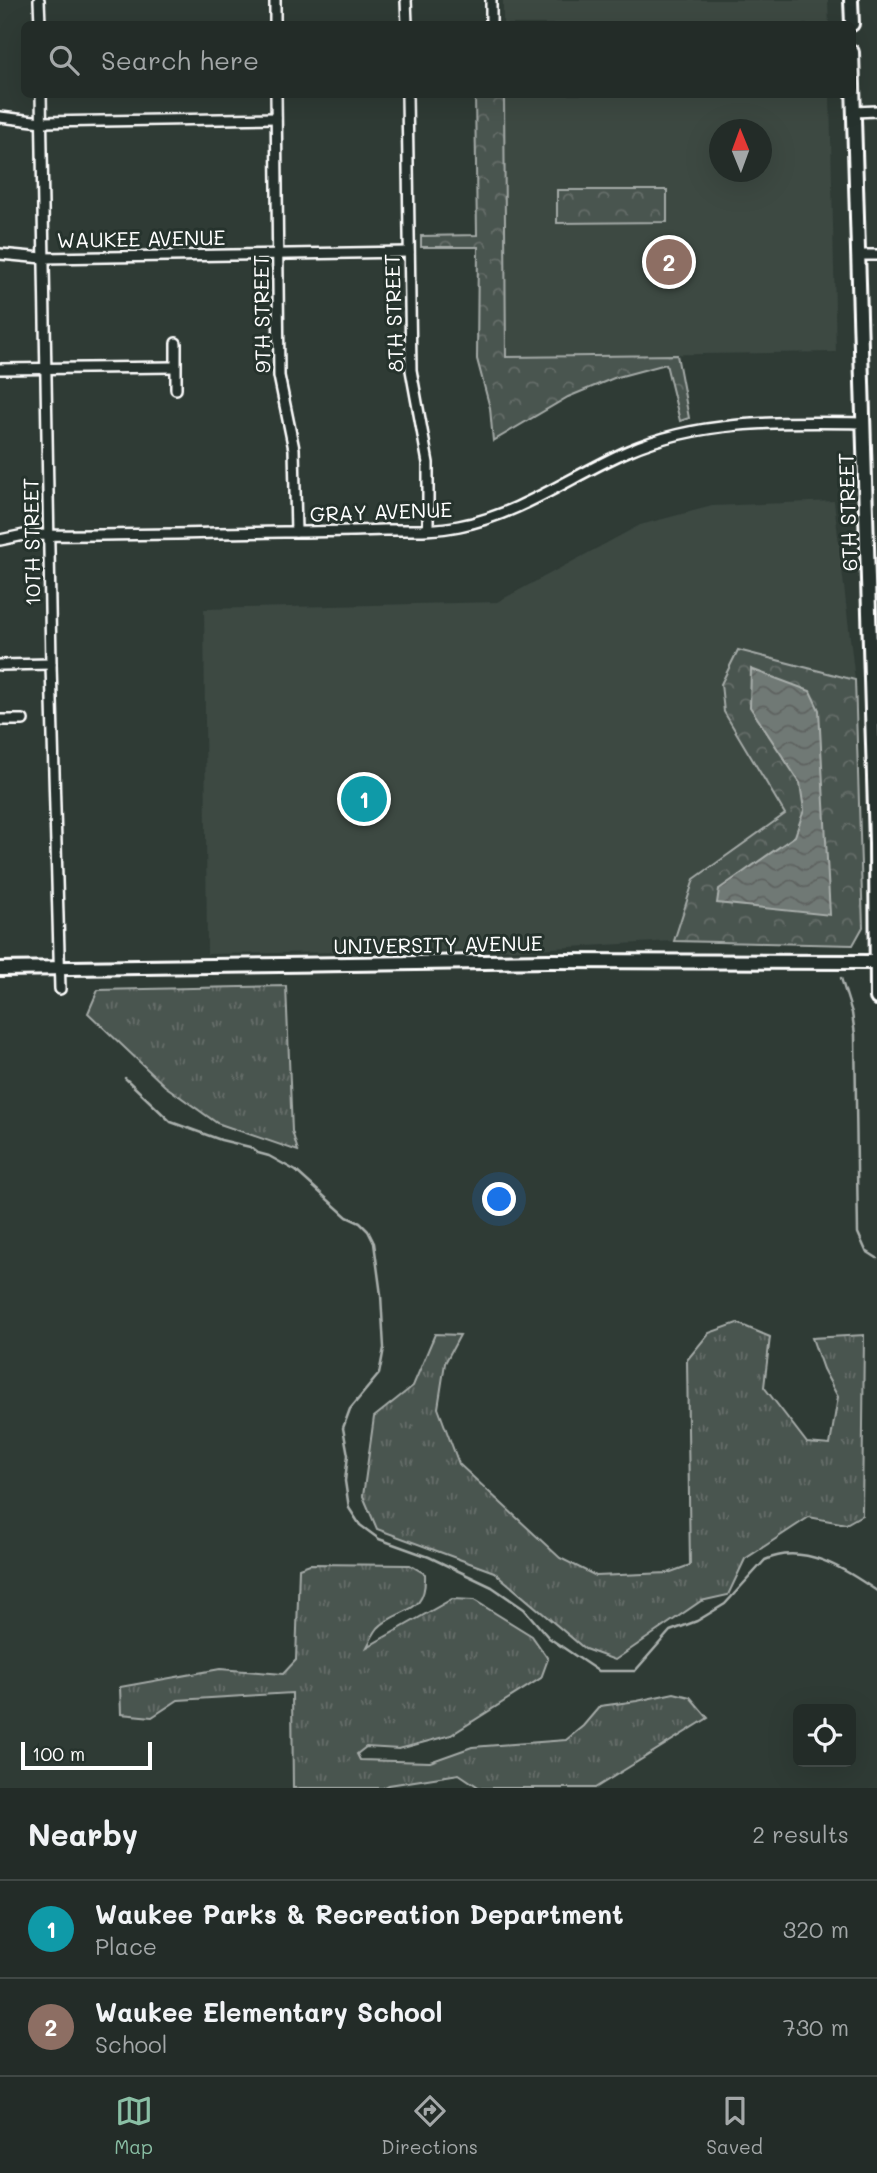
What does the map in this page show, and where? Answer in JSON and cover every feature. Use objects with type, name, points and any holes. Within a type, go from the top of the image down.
[{"type":"main road","points":[[851,0],[852,21]]},
{"type":"main road","name":"6TH STREET","points":[[854,98],[876,843],[877,998]]},
{"type":"main road","name":"UNIVERSITY AVENUE","points":[[0,969],[548,961],[876,962]]},
{"type":"street","points":[[39,0],[40,21]]},
{"type":"street","points":[[275,0],[275,21]]},
{"type":"street","points":[[406,0],[407,21]]},
{"type":"street","points":[[491,0],[491,21]]},
{"type":"street","name":"10TH STREET","points":[[41,98],[51,664],[60,989]]},
{"type":"street","name":"9TH STREET","points":[[276,98],[279,376],[294,449],[296,532]]},
{"type":"street","name":"8TH STREET","points":[[407,98],[411,370],[428,463],[428,529]]},
{"type":"street","points":[[854,111],[877,111]]},
{"type":"street","points":[[0,117],[42,122],[276,118]]},
{"type":"street","name":"WAUKEE AVENUE","points":[[0,254],[43,258],[409,251]]},
{"type":"street","points":[[859,255],[877,255]]},
{"type":"street","points":[[176,343],[176,389]]},
{"type":"street","points":[[0,369],[175,367]]},
{"type":"street","name":"GRAY AVENUE","points":[[0,540],[24,535],[428,529],[483,520],[528,504],[631,450],[670,437],[736,425],[863,423]]},
{"type":"street","points":[[0,665],[51,664]]},
{"type":"street","points":[[0,720],[23,720]]},
{"type":"shaded area","points":[[503,0],[828,0],[829,21],[503,21]]},
{"type":"shaded area","points":[[504,98],[830,98],[836,352],[506,357]]},
{"type":"shaded area","points":[[834,501],[855,680],[837,676],[724,712],[785,814],[694,879],[674,941],[536,949],[207,954],[204,609],[497,602],[640,525],[712,506]]},
{"type":"green space","points":[[475,98],[504,98],[506,357],[677,355],[689,418],[680,421],[666,364],[614,378],[568,397],[493,441],[490,408],[477,359],[478,247],[421,247],[421,236],[477,235]]},
{"type":"green space","points":[[557,190],[667,190],[667,222],[557,223]]},
{"type":"green space","points":[[738,650],[855,680],[863,927],[853,945],[674,941],[694,879],[785,814],[724,712],[721,684]]},
{"type":"green space","points":[[286,986],[292,1131],[298,1151],[217,1123],[165,1086],[88,1013],[98,990]]},
{"type":"green space","points":[[737,1323],[770,1337],[764,1387],[807,1443],[830,1445],[838,1397],[823,1369],[812,1338],[864,1335],[862,1515],[846,1524],[809,1517],[745,1559],[728,1595],[701,1601],[615,1660],[585,1649],[494,1572],[377,1529],[363,1496],[374,1417],[413,1386],[435,1334],[460,1335],[445,1363],[438,1408],[459,1464],[560,1558],[596,1576],[668,1573],[690,1565],[687,1360],[709,1333]]},
{"type":"green space","points":[[310,1564],[410,1565],[425,1574],[424,1588],[417,1604],[386,1621],[378,1628],[367,1647],[452,1599],[474,1600],[532,1636],[548,1659],[541,1678],[451,1735],[399,1749],[366,1747],[357,1754],[360,1760],[430,1762],[472,1747],[566,1740],[583,1726],[600,1706],[674,1693],[690,1697],[708,1718],[595,1788],[480,1788],[459,1774],[383,1788],[293,1788],[292,1693],[178,1700],[152,1717],[121,1714],[120,1687],[220,1669],[283,1674],[296,1660],[299,1568]]},
{"type":"water","points":[[751,669],[810,691],[819,710],[830,915],[717,903],[719,889],[795,836],[804,810],[800,783],[750,707]]},
{"type":"waterway","points":[[841,978],[852,1013],[855,1035],[858,1233],[866,1251],[877,1258]]},
{"type":"waterway","points":[[125,1078],[171,1122],[250,1147],[269,1156],[296,1171],[347,1217],[360,1223],[368,1231],[374,1243],[384,1348],[379,1374],[350,1409],[343,1428],[348,1455],[345,1481],[349,1508],[360,1525],[379,1539],[429,1557],[492,1587],[524,1609],[549,1638],[598,1671],[635,1671],[670,1631],[697,1621],[725,1604],[765,1560],[780,1555],[794,1554],[823,1560],[877,1591]]},
{"type":"place","name":"Waukee Elementary School","points":[[669,262]]},
{"type":"place","name":"Waukee Parks & Recreation Department","points":[[364,799]]}]
